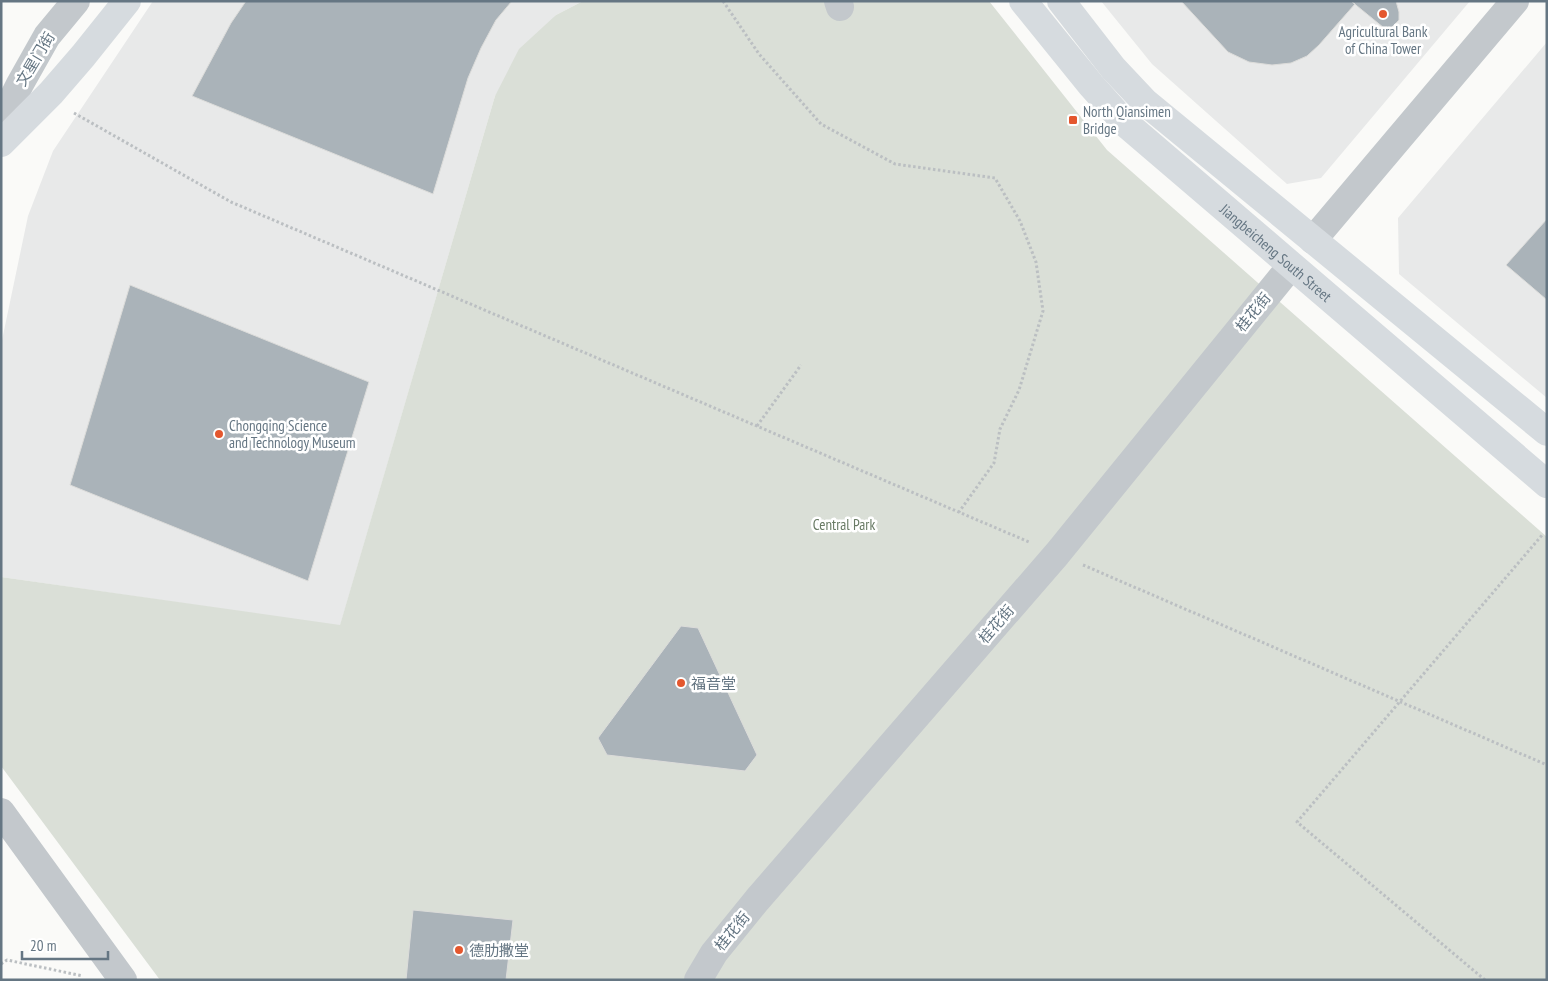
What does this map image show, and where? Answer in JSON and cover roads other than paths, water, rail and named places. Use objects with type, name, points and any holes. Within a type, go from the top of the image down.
[{"type":"main road","points":[[1,143],[51,93],[127,1]]},
{"type":"main road","name":"Jiangbeicheng South Street","points":[[1023,1],[1091,85],[1125,123],[1547,484]]},
{"type":"main road","points":[[1061,1],[1113,68],[1145,102],[1547,432]]},
{"type":"street","name":"文星门街","points":[[1,122],[47,36],[76,1]]},
{"type":"street","points":[[1313,240],[1515,1]]},
{"type":"street","name":"桂花街","points":[[698,980],[714,953],[757,900],[1057,554],[1291,266]]},
{"type":"street","points":[[1,812],[123,980]]},
{"type":"place","name":"Agricultural Bank of China Tower","points":[[1383,14]]},
{"type":"place","name":"North Qiansimen Bridge","points":[[1073,120]]},
{"type":"place","name":"Chongqing Science and Technology Museum","points":[[219,434]]},
{"type":"place","name":"福音堂","points":[[681,683]]},
{"type":"place","name":"德肋撒堂","points":[[459,950]]},
{"type":"park label","name":"Central Park","points":[[844,524]]}]
